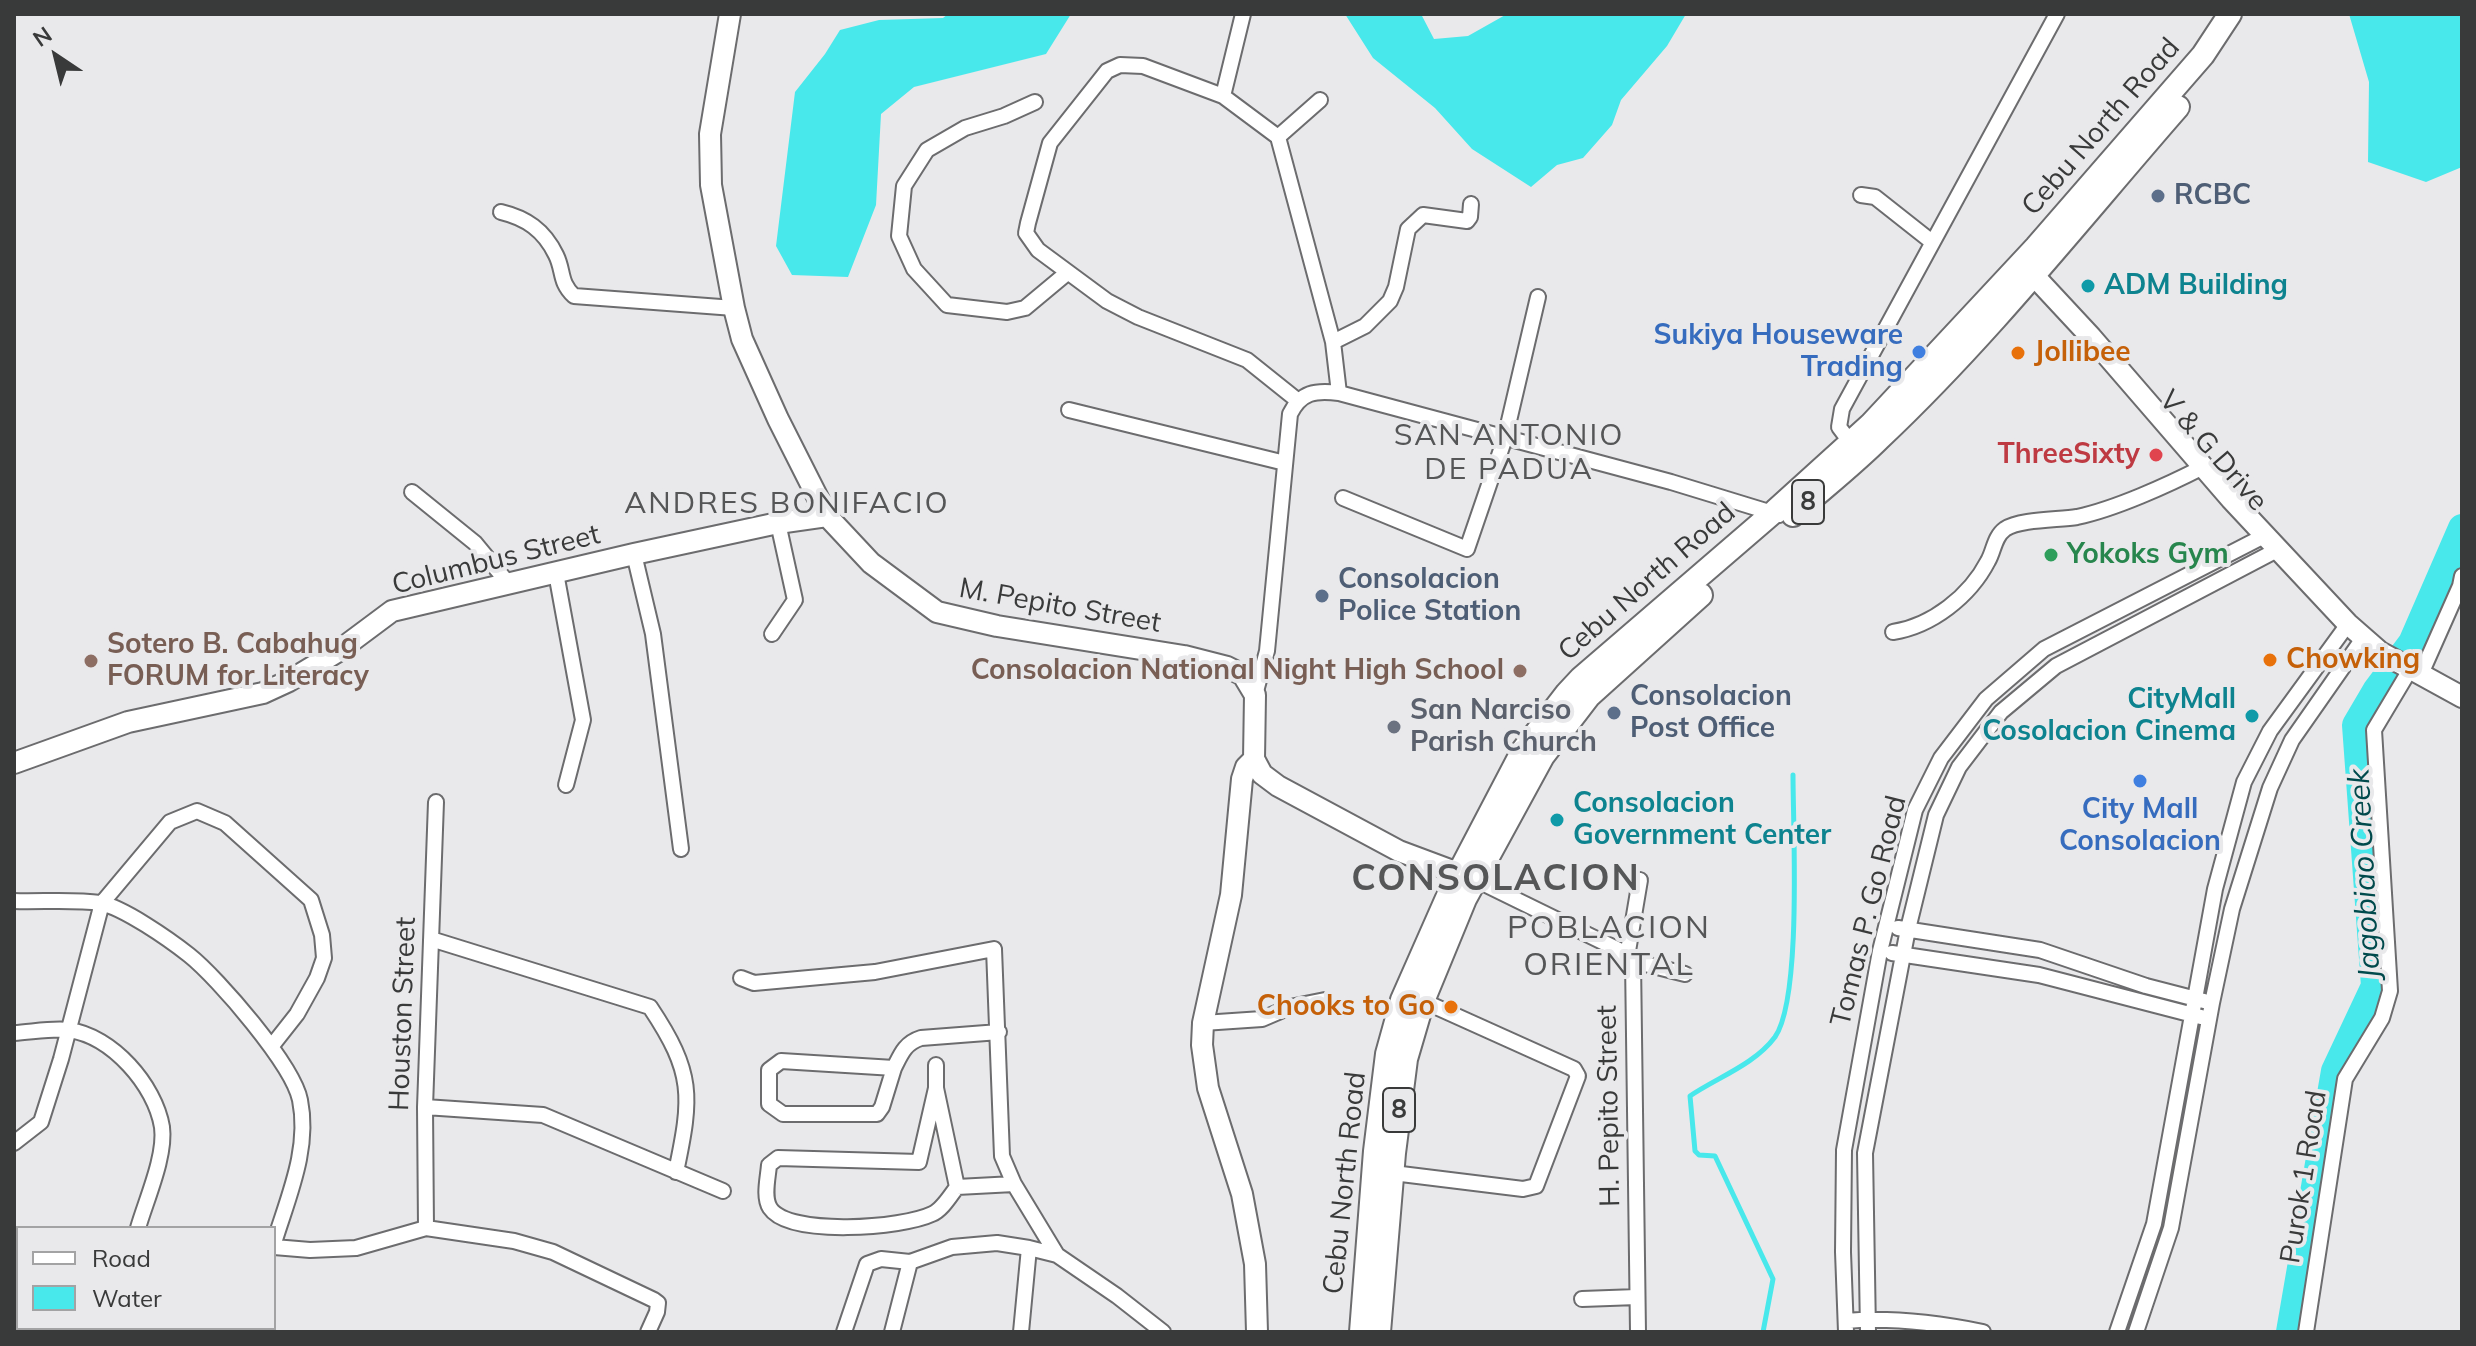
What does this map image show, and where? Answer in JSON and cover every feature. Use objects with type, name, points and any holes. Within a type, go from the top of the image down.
[{"type":"main road","name":"Cebu North Road","points":[[1379,1332],[1387,1159],[1387,1054],[1402,1000],[1467,876],[1543,756],[1589,696],[1781,516],[2025,272],[2203,55],[2230,14]]},
{"type":"main road","name":"Cebu North Road","points":[[1781,516],[1881,438],[2025,272],[2210,70],[2246,14]]},
{"type":"main road","name":"Cebu North Road","points":[[1361,1332],[1387,1159],[1406,1059],[1467,876]]},
{"type":"street","name":"M. Pepito Street","points":[[730,14],[710,134],[710,162],[711,185],[734,308],[742,339],[766,393],[827,516],[871,563],[937,612],[997,626],[1184,656],[1227,667],[1243,675],[1255,695]]},
{"type":"street","points":[[1223,96],[1243,14]]},
{"type":"street","points":[[1851,443],[1839,427],[1842,409],[2057,14]]},
{"type":"street","points":[[1297,400],[1247,360],[1138,317],[1107,301],[1031,243],[1026,233],[1050,143],[1107,71],[1120,65],[1143,66],[1223,96],[1278,137],[1333,342],[1339,393]]},
{"type":"street","points":[[1278,137],[1320,100]]},
{"type":"street","points":[[1035,102],[965,128],[927,150],[904,186],[899,236],[914,269],[947,305],[1007,312],[1025,308],[1067,273]]},
{"type":"street","points":[[1861,195],[1875,197],[1932,242]]},
{"type":"street","points":[[1333,342],[1365,326],[1390,301],[1396,287],[1408,229],[1423,215],[1467,221],[1471,204]]},
{"type":"street","points":[[501,212],[524,217],[538,230],[556,255],[565,287],[574,296],[734,308]]},
{"type":"street","name":"V & G Drive","points":[[2025,272],[2198,470],[2352,636],[2462,697]]},
{"type":"street","points":[[1343,498],[1467,549],[1505,438],[1538,297]]},
{"type":"street","points":[[1685,974],[1630,959],[1611,946],[1467,876],[1399,851],[1278,786],[1262,774],[1254,759],[1255,695],[1267,651],[1290,414],[1297,400],[1306,395],[1325,391],[1339,393],[1671,482],[1781,516]]},
{"type":"street","points":[[1069,410],[1285,463]]},
{"type":"street","points":[[1893,632],[1914,629],[1961,599],[1980,577],[1997,538],[2006,528],[2080,516],[2198,470]]},
{"type":"street","points":[[412,492],[475,543],[508,583]]},
{"type":"street","name":"Columbus Street","points":[[14,763],[128,722],[263,693],[337,652],[392,611],[634,554],[778,523],[827,516]]},
{"type":"street","points":[[772,634],[795,596],[778,523]]},
{"type":"street","name":"Tomas P. Go Road","points":[[1846,1327],[1844,1150],[1886,926],[1915,810],[1941,758],[1986,699],[2044,649],[2266,545]]},
{"type":"street","name":"Tomas P. Go Road","points":[[1868,1326],[1865,1153],[1901,955],[1936,815],[1959,767],[2001,712],[2056,666],[2266,545]]},
{"type":"street","points":[[634,554],[653,634],[681,849]]},
{"type":"street","points":[[556,573],[583,720],[566,785]]},
{"type":"street","name":"Purok 1 Road","points":[[2306,1332],[2345,1079],[2382,1018],[2390,991],[2374,730],[2401,663],[2460,586],[2462,576]]},
{"type":"street","points":[[2117,1332],[2154,1224],[2215,889],[2244,782],[2270,731],[2352,636]]},
{"type":"street","points":[[2136,1332],[2171,1228],[2232,909],[2270,788],[2292,740],[2352,636]]},
{"type":"street","points":[[1254,759],[1246,767],[1242,779],[1231,895],[1203,1023],[1202,1045],[1208,1088],[1242,1194],[1255,1264],[1257,1332]]},
{"type":"street","name":"Houston Street","points":[[426,1228],[425,1107],[436,802]]},
{"type":"street","points":[[14,1143],[41,1122],[102,903],[170,822],[197,811],[225,823],[311,900],[322,935],[324,958],[317,978],[297,1014],[271,1047]]},
{"type":"street","name":"H. Pepito Street","points":[[1638,1332],[1630,959],[1640,880]]},
{"type":"street","points":[[14,901],[102,903],[146,925],[191,956],[286,1066],[300,1098],[303,1130],[298,1165],[276,1238]]},
{"type":"street","points":[[1886,926],[2040,950],[2146,986],[2195,998],[2211,1010]]},
{"type":"street","points":[[431,939],[650,1007],[669,1036],[686,1075],[687,1119],[676,1172]]},
{"type":"street","points":[[741,978],[754,983],[875,972],[994,949],[1002,1156],[1014,1184],[1057,1255]]},
{"type":"street","points":[[1880,951],[2039,975],[2192,1016],[2211,1010]]},
{"type":"street","points":[[1203,1023],[1262,1019],[1290,1007],[1325,1000]]},
{"type":"street","points":[[1387,1159],[1523,1189],[1536,1186],[1578,1076],[1574,1069],[1423,1001]]},
{"type":"street","points":[[14,1033],[68,1030],[91,1035],[115,1052],[152,1097],[162,1128],[160,1150],[139,1226]]},
{"type":"street","points":[[894,1068],[781,1061],[769,1070],[769,1104],[783,1114],[877,1114],[894,1068],[912,1041],[999,1032]]},
{"type":"street","points":[[936,1065],[936,1088],[957,1187]]},
{"type":"street","points":[[936,1088],[919,1162],[778,1158],[769,1165],[766,1201],[777,1216],[827,1228],[854,1227],[908,1222],[935,1213],[957,1187],[1014,1184]]},
{"type":"street","points":[[425,1107],[543,1115],[723,1191]]},
{"type":"street","points":[[276,1245],[310,1250],[356,1248],[426,1228],[514,1241],[553,1252],[658,1303],[648,1332]]},
{"type":"street","points":[[844,1332],[867,1264],[881,1259],[910,1262],[952,1247],[997,1243],[1057,1255],[1163,1332]]},
{"type":"street","points":[[1021,1332],[1029,1248]]},
{"type":"street","points":[[892,1332],[910,1262]]},
{"type":"street","points":[[1582,1299],[1637,1297]]},
{"type":"street","points":[[1846,1327],[1936,1323],[1983,1332]]},
{"type":"water","points":[[948,14],[1071,14],[1046,54],[914,87],[881,114],[876,205],[848,277],[792,275],[776,246],[795,92],[840,30],[879,20],[943,18]]},
{"type":"water","points":[[1345,14],[1421,14],[1434,39],[1468,36],[1507,14],[1686,14],[1667,46],[1621,100],[1612,125],[1583,158],[1557,165],[1531,187],[1472,149],[1435,108],[1373,58]]},
{"type":"water","points":[[2349,14],[2462,14],[2462,167],[2426,182],[2368,162],[2369,82]]},
{"type":"waterway","name":"Jagobiao Creek","points":[[2290,1332],[2335,1071],[2375,986],[2356,725],[2376,691],[2412,643],[2462,528]]},
{"type":"waterway","points":[[1763,1332],[1773,1279],[1715,1156],[1699,1155],[1695,1151],[1690,1096],[1757,1055],[1775,1037],[1784,1017],[1793,951],[1793,775]]},
{"type":"place","name":"RCBC","points":[[2158,196]]},
{"type":"place","name":"ADM Building","points":[[2088,286]]},
{"type":"place","name":"Sukiya Houseware Trading","points":[[1919,352]]},
{"type":"place","name":"Jollibee","points":[[2018,353]]},
{"type":"place","name":"ThreeSixty","points":[[2156,455]]},
{"type":"place","name":"Yokoks Gym","points":[[2051,555]]},
{"type":"place","name":"Consolacion Police Station","points":[[1322,596]]},
{"type":"place","name":"Chowking","points":[[2270,660]]},
{"type":"place","name":"Sotero B. Cabahug FORUM for Literacy","points":[[91,661]]},
{"type":"place","name":"Consolacion National Night High School","points":[[1520,671]]},
{"type":"place","name":"Consolacion Post Office","points":[[1614,713]]},
{"type":"place","name":"CityMall Cosolacion Cinema","points":[[2252,716]]},
{"type":"place","name":"San Narciso Parish Church","points":[[1394,727]]},
{"type":"place","name":"City Mall Consolacion","points":[[2140,781]]},
{"type":"place","name":"Consolacion Government Center","points":[[1557,820]]},
{"type":"place","name":"Chooks to Go","points":[[1451,1007]]},
{"type":"district","name":"SAN ANTONIO DE PADUA","points":[[1509,453]]},
{"type":"district","name":"ANDRES BONIFACIO","points":[[787,504]]},
{"type":"district","name":"CONSOLACION","points":[[1496,879]]},
{"type":"district","name":"POBLACION ORIENTAL","points":[[1609,946]]}]
